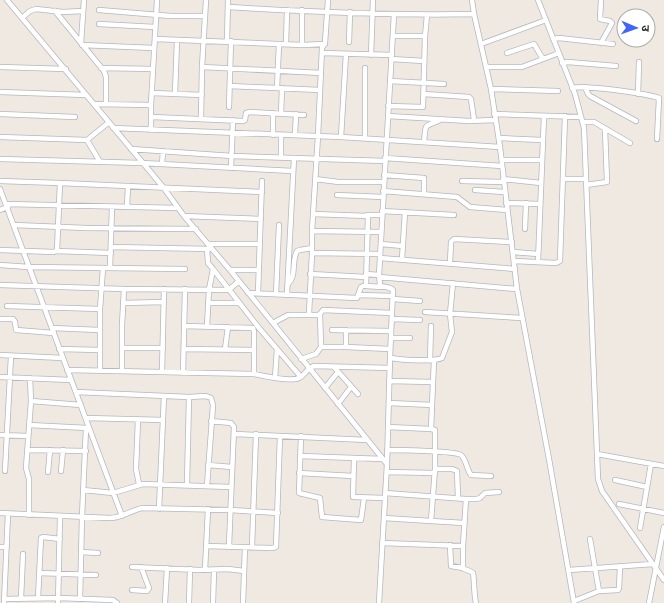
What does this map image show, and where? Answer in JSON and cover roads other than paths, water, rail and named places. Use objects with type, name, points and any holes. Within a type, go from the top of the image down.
[{"type":"street","points":[[7,0],[163,187],[184,216],[214,250],[387,464]]},
{"type":"street","points":[[82,44],[84,0]]},
{"type":"street","points":[[151,130],[157,0]]},
{"type":"street","points":[[201,118],[206,0]]},
{"type":"street","points":[[228,0],[231,68],[229,107]]},
{"type":"street","points":[[309,314],[320,72],[322,46],[325,44],[328,0]]},
{"type":"street","points":[[371,55],[373,0]]},
{"type":"street","points":[[473,0],[474,14],[491,89],[500,147],[504,192],[512,242],[517,289],[574,602],[599,592],[619,588],[620,566]]},
{"type":"street","points":[[538,0],[556,39],[559,53],[575,87],[584,121],[586,179],[588,184],[598,479],[601,489],[664,580]]},
{"type":"street","points":[[601,0],[600,20],[610,21],[612,23],[601,43]]},
{"type":"street","points":[[228,7],[427,15],[474,14]]},
{"type":"street","points":[[22,18],[33,9],[83,11]]},
{"type":"street","points":[[99,10],[205,16]]},
{"type":"street","points":[[286,44],[287,10]]},
{"type":"street","points":[[302,10],[302,45]]},
{"type":"street","points":[[55,11],[104,70],[106,77],[106,104]]},
{"type":"street","points":[[348,42],[350,12]]},
{"type":"street","points":[[382,286],[379,276],[380,244],[394,14]]},
{"type":"street","points":[[388,106],[422,107],[423,105],[427,15]]},
{"type":"street","points":[[481,44],[546,20]]},
{"type":"street","points":[[99,24],[155,27]]},
{"type":"street","points":[[393,36],[425,36]]},
{"type":"street","points":[[155,39],[302,45],[325,44]]},
{"type":"street","points":[[556,39],[614,44]]},
{"type":"street","points":[[175,94],[177,40]]},
{"type":"street","points":[[82,44],[154,48]]},
{"type":"street","points":[[279,44],[278,70],[281,114]]},
{"type":"street","points":[[507,53],[534,44],[536,45],[543,60]]},
{"type":"street","points":[[322,53],[371,55],[424,61]]},
{"type":"street","points":[[486,67],[522,68],[559,53]]},
{"type":"street","points":[[341,137],[346,54]]},
{"type":"street","points":[[638,94],[639,62]]},
{"type":"street","points":[[565,63],[616,66]]},
{"type":"street","points":[[0,67],[66,70]]},
{"type":"street","points":[[202,67],[320,72]]},
{"type":"street","points":[[101,68],[153,69]]},
{"type":"street","points":[[364,138],[365,68]]},
{"type":"street","points":[[390,81],[444,84]]},
{"type":"street","points":[[230,86],[320,90]]},
{"type":"street","points":[[575,87],[585,87],[659,98],[657,139]]},
{"type":"street","points":[[585,87],[590,96],[636,121]]},
{"type":"street","points":[[491,89],[558,91]]},
{"type":"street","points":[[0,92],[86,95]]},
{"type":"street","points":[[152,93],[202,96]]},
{"type":"street","points":[[424,94],[469,97],[471,99],[474,120]]},
{"type":"street","points":[[94,104],[152,105]]},
{"type":"street","points":[[152,117],[244,121],[248,112],[304,115]]},
{"type":"street","points":[[273,113],[273,135]]},
{"type":"street","points":[[0,114],[75,117]]},
{"type":"street","points":[[295,135],[296,114]]},
{"type":"street","points":[[494,114],[565,116],[594,122],[630,143]]},
{"type":"street","points":[[388,116],[495,120]]},
{"type":"street","points":[[538,262],[544,116]]},
{"type":"street","points":[[514,261],[556,263],[561,259],[565,116]]},
{"type":"street","points":[[424,142],[425,128],[427,125],[442,119]]},
{"type":"street","points":[[231,168],[233,120]]},
{"type":"street","points":[[0,137],[87,140],[108,122]]},
{"type":"street","points":[[113,128],[364,138],[500,147]]},
{"type":"street","points":[[588,184],[607,182],[605,129]]},
{"type":"street","points":[[281,135],[281,157]]},
{"type":"street","points":[[498,138],[542,140]]},
{"type":"street","points":[[87,140],[100,162]]},
{"type":"street","points":[[131,149],[232,156],[294,158],[502,163],[542,160]]},
{"type":"street","points":[[162,164],[163,151]]},
{"type":"street","points":[[287,294],[294,158]]},
{"type":"street","points":[[0,159],[142,163],[293,171]]},
{"type":"street","points":[[384,175],[424,178],[424,194]]},
{"type":"street","points":[[563,179],[586,179]]},
{"type":"street","points":[[315,180],[339,182],[383,182]]},
{"type":"street","points":[[0,181],[262,192]]},
{"type":"street","points":[[258,293],[262,181]]},
{"type":"street","points":[[462,181],[541,182]]},
{"type":"street","points":[[56,251],[60,183]]},
{"type":"street","points":[[126,207],[128,186]]},
{"type":"street","points":[[0,189],[122,516]]},
{"type":"street","points":[[475,190],[504,192]]},
{"type":"street","points":[[383,191],[457,197],[470,207],[507,210]]},
{"type":"street","points":[[337,195],[383,197]]},
{"type":"street","points":[[506,203],[540,204]]},
{"type":"street","points":[[525,229],[526,203]]},
{"type":"street","points":[[0,210],[7,206],[59,205],[178,208]]},
{"type":"street","points":[[110,268],[112,207]]},
{"type":"street","points":[[313,214],[367,215],[405,212],[454,215]]},
{"type":"street","points":[[402,259],[405,212]]},
{"type":"street","points":[[366,286],[367,215]]},
{"type":"street","points":[[184,216],[260,218]]},
{"type":"street","points":[[14,225],[112,229],[196,229]]},
{"type":"street","points":[[276,294],[279,225]]},
{"type":"street","points":[[312,231],[381,232]]},
{"type":"street","points":[[450,263],[451,242],[454,239],[512,242]]},
{"type":"street","points":[[209,244],[259,244]]},
{"type":"street","points":[[380,244],[403,246]]},
{"type":"street","points":[[111,247],[214,250]]},
{"type":"street","points":[[207,249],[208,263],[213,270],[301,377]]},
{"type":"street","points":[[0,250],[111,253]]},
{"type":"street","points":[[288,284],[293,278],[296,251],[300,250],[367,254],[402,259],[515,269]]},
{"type":"street","points":[[513,252],[538,254]]},
{"type":"street","points":[[0,265],[29,267],[185,269]]},
{"type":"street","points":[[100,370],[99,330],[103,268]]},
{"type":"street","points":[[207,326],[209,290],[213,270]]},
{"type":"street","points":[[230,270],[258,270]]},
{"type":"street","points":[[310,274],[366,275],[517,289]]},
{"type":"street","points":[[0,284],[124,289],[228,290],[239,281]]},
{"type":"street","points":[[390,358],[432,360],[442,358],[452,332],[450,314],[452,283]]},
{"type":"street","points":[[359,295],[361,287],[366,286],[382,286],[392,288],[393,290],[387,464],[379,603]]},
{"type":"street","points":[[122,371],[124,289]]},
{"type":"street","points":[[162,372],[164,289]]},
{"type":"street","points":[[183,373],[185,289]]},
{"type":"street","points":[[248,293],[356,298],[359,295],[393,297],[420,301]]},
{"type":"street","points":[[123,303],[164,302]]},
{"type":"street","points":[[208,303],[239,303]]},
{"type":"street","points":[[7,306],[100,309]]},
{"type":"street","points":[[273,323],[284,316],[320,314],[323,310],[392,313]]},
{"type":"street","points":[[425,312],[522,318]]},
{"type":"street","points":[[301,359],[316,354],[321,347],[320,314]]},
{"type":"street","points":[[0,319],[13,320],[15,322],[16,330],[54,334]]},
{"type":"street","points":[[392,319],[420,320]]},
{"type":"street","points":[[184,326],[252,328],[254,332],[254,374]]},
{"type":"street","points":[[431,326],[433,382],[431,429]]},
{"type":"street","points":[[225,349],[228,327]]},
{"type":"street","points":[[52,328],[99,330]]},
{"type":"street","points":[[332,330],[391,332]]},
{"type":"street","points":[[346,330],[346,347]]},
{"type":"street","points":[[391,338],[410,338]]},
{"type":"street","points":[[321,347],[390,349]]},
{"type":"street","points":[[122,348],[163,348]]},
{"type":"street","points":[[184,348],[254,350]]},
{"type":"street","points":[[59,349],[100,350]]},
{"type":"street","points":[[275,378],[277,349]]},
{"type":"street","points":[[0,355],[63,358]]},
{"type":"street","points":[[5,471],[11,356]]},
{"type":"street","points":[[67,370],[254,374],[275,378],[297,379],[301,377],[309,368],[314,366],[390,368]]},
{"type":"street","points":[[334,367],[358,394]]},
{"type":"street","points":[[325,388],[338,372]]},
{"type":"street","points":[[0,377],[72,380]]},
{"type":"street","points":[[29,514],[29,479],[26,468],[31,401],[30,378]]},
{"type":"street","points":[[389,381],[433,382]]},
{"type":"street","points":[[338,404],[351,387]]},
{"type":"street","points":[[76,392],[188,397],[206,396],[211,398],[213,405],[207,486]]},
{"type":"street","points":[[159,509],[164,396]]},
{"type":"street","points":[[186,484],[188,397]]},
{"type":"street","points":[[31,401],[81,404]]},
{"type":"street","points":[[389,403],[432,405]]},
{"type":"street","points":[[86,418],[163,420]]},
{"type":"street","points":[[138,420],[136,464],[139,484]]},
{"type":"street","points":[[211,422],[231,423],[234,427],[229,546]]},
{"type":"street","points":[[29,425],[88,428]]},
{"type":"street","points":[[388,427],[435,430],[435,471],[431,521]]},
{"type":"street","points":[[80,599],[83,490],[88,428]]},
{"type":"street","points":[[234,434],[367,440]]},
{"type":"street","points":[[252,547],[256,434]]},
{"type":"street","points":[[0,435],[28,436]]},
{"type":"street","points":[[207,546],[276,547],[280,436]]},
{"type":"street","points":[[301,436],[299,493],[320,498],[322,517],[362,520],[364,498]]},
{"type":"street","points":[[28,450],[86,451]]},
{"type":"street","points":[[48,472],[50,450]]},
{"type":"street","points":[[62,471],[63,450]]},
{"type":"street","points":[[387,450],[435,452],[461,455],[471,475],[491,476]]},
{"type":"street","points":[[598,454],[664,466]]},
{"type":"street","points":[[300,456],[383,459]]},
{"type":"street","points":[[354,458],[353,496],[364,498],[397,495],[477,499],[485,493],[499,492]]},
{"type":"street","points":[[640,528],[651,464]]},
{"type":"street","points":[[208,465],[232,467]]},
{"type":"street","points":[[386,472],[435,471],[452,469],[457,471],[458,498]]},
{"type":"street","points":[[299,474],[353,476]]},
{"type":"street","points":[[615,480],[647,487]]},
{"type":"street","points":[[83,490],[113,493],[139,484],[186,484],[231,487]]},
{"type":"street","points":[[463,568],[466,499]]},
{"type":"street","points":[[619,504],[664,513]]},
{"type":"street","points":[[0,513],[60,517],[110,518],[122,516],[139,508],[230,510],[278,513]]},
{"type":"street","points":[[206,570],[208,510]]},
{"type":"street","points":[[8,514],[4,601],[21,598],[38,598],[58,600],[113,600],[117,603]]},
{"type":"street","points":[[58,600],[60,517]]},
{"type":"street","points":[[384,518],[464,523]]},
{"type":"street","points":[[649,603],[664,527]]},
{"type":"street","points":[[38,598],[41,538],[60,539]]},
{"type":"street","points":[[590,538],[599,592]]},
{"type":"street","points":[[382,543],[463,546]]},
{"type":"street","points":[[450,545],[451,566],[463,568],[474,575],[473,592],[476,603]]},
{"type":"street","points":[[0,547],[7,547]]},
{"type":"street","points":[[243,603],[245,547]]},
{"type":"street","points":[[81,552],[98,553]]},
{"type":"street","points":[[21,598],[23,554]]},
{"type":"street","points":[[569,570],[620,566],[655,567]]},
{"type":"street","points":[[132,567],[244,571]]},
{"type":"street","points":[[132,590],[147,591],[149,588],[141,568]]},
{"type":"street","points":[[165,603],[167,568]]},
{"type":"street","points":[[189,603],[190,569]]},
{"type":"street","points":[[213,603],[214,570]]},
{"type":"street","points":[[39,573],[96,575]]}]
